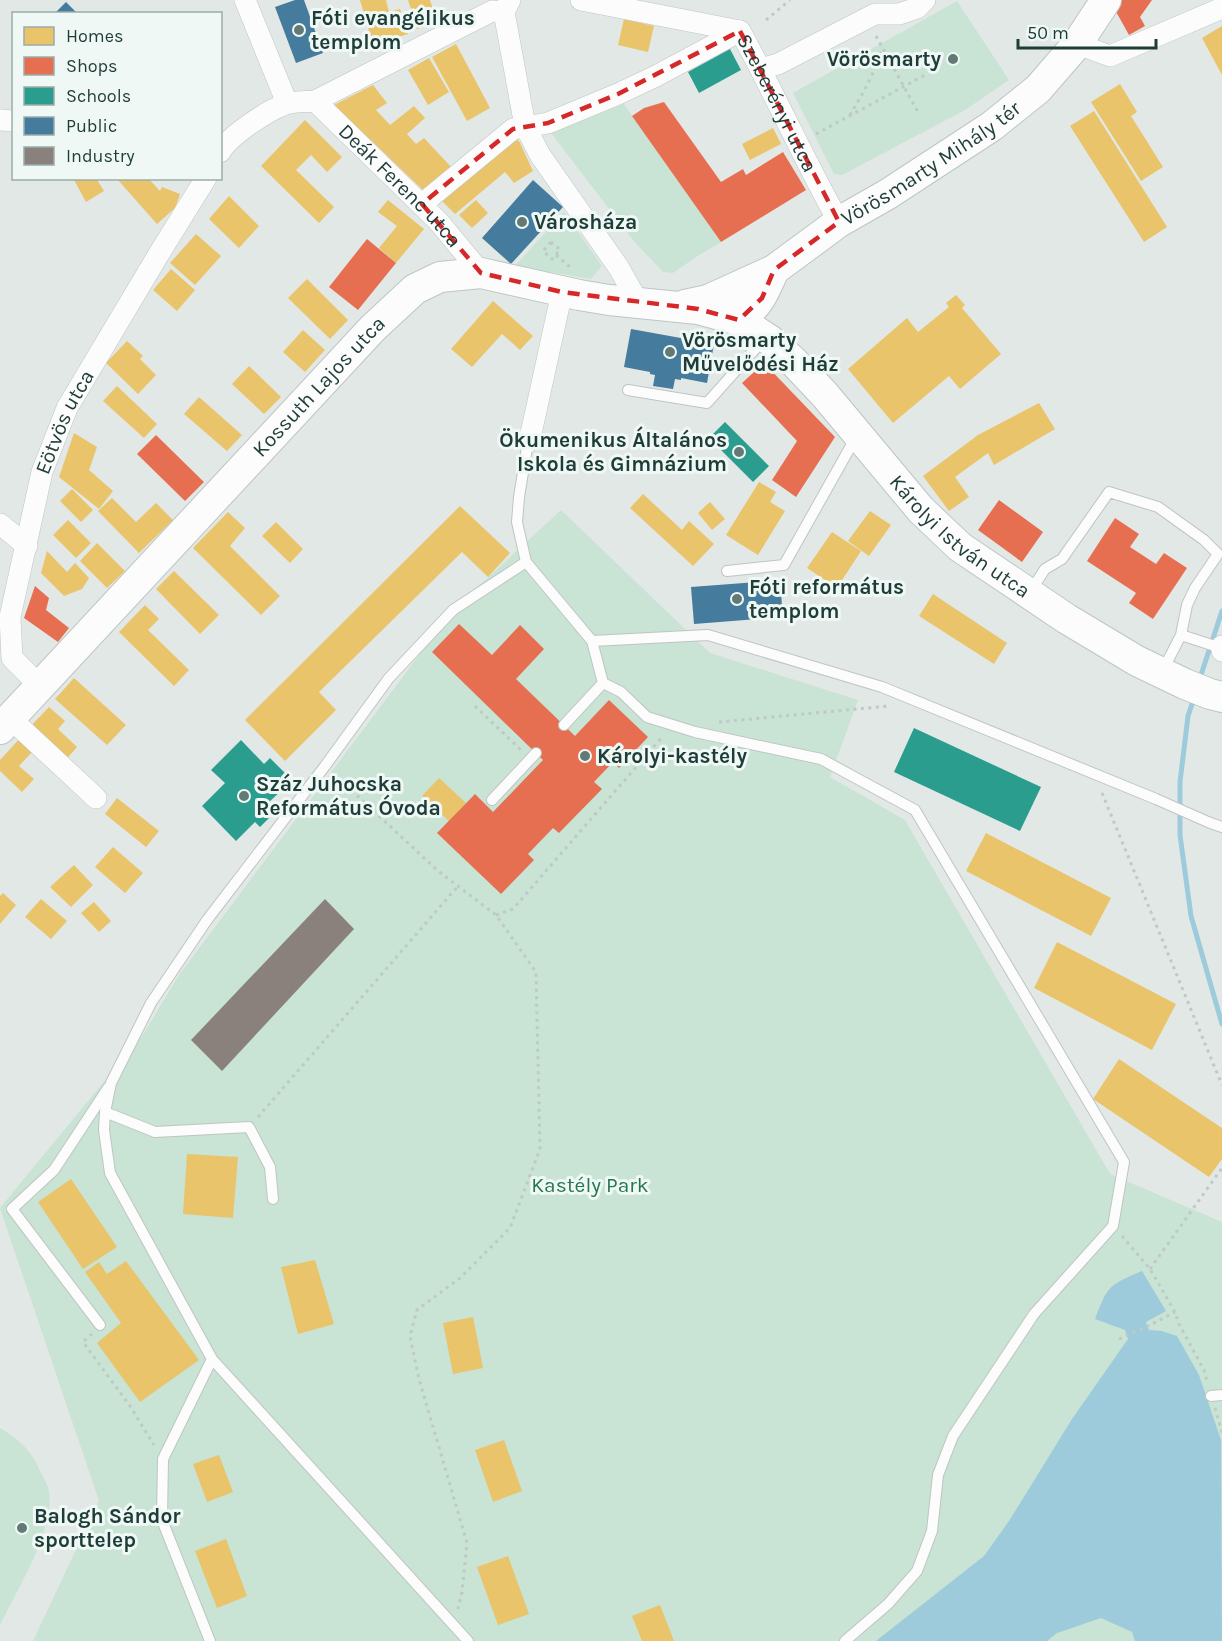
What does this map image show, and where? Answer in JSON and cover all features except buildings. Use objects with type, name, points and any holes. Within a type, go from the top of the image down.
[{"type":"main road","name":"Vörösmarty Mihály tér","points":[[739,320],[736,309],[738,297],[765,281],[839,222],[888,194],[992,126],[1038,89],[1077,44],[1106,0]]},
{"type":"main road","name":"Kossuth Lajos utca","points":[[5,723],[373,328],[415,289],[440,277],[481,273],[562,292],[609,300],[682,306],[739,320]]},
{"type":"main road","name":"Vörösmarty Mihály tér","points":[[682,306],[765,281]]},
{"type":"main road","points":[[765,281],[768,339]]},
{"type":"main road","name":"Károlyi István utca","points":[[739,320],[768,339],[792,360],[825,395],[921,510],[960,547],[1077,625],[1137,661],[1194,687]]},
{"type":"street","points":[[245,0],[287,103]]},
{"type":"street","name":"Szeberényi utca","points":[[581,0],[740,31],[839,222]]},
{"type":"street","points":[[761,69],[778,64],[875,14],[899,14],[917,8],[925,0]]},
{"type":"street","points":[[222,148],[253,122],[287,103],[315,101],[492,11],[507,6],[525,126],[540,155],[620,268],[638,302]]},
{"type":"street","points":[[1077,44],[1110,56],[1222,8]]},
{"type":"street","points":[[422,204],[513,129],[548,123],[618,94],[740,31]]},
{"type":"street","name":"Deák Ferenc utca","points":[[315,101],[422,204],[481,273]]},
{"type":"street","name":"Eötvös utca","points":[[39,686],[6,652],[10,617],[42,472],[67,408],[205,180]]},
{"type":"street","points":[[528,442],[562,292]]},
{"type":"street","points":[[0,524],[27,546]]},
{"type":"street","points":[[5,723],[96,798]]},
{"type":"lane","points":[[628,390],[706,403],[768,339]]},
{"type":"lane","points":[[727,571],[784,565],[857,435]]},
{"type":"lane","points":[[528,442],[517,522],[526,562],[592,641],[603,683],[621,692],[646,717],[694,732],[821,759],[915,810],[1124,1162],[1113,1226],[1034,1314],[953,1436],[938,1475],[932,1532],[917,1571],[888,1604],[845,1641]]},
{"type":"lane","points":[[1029,594],[1045,569],[1062,559],[1109,492],[1158,507],[1204,540],[1220,555],[1195,588],[1187,605],[1181,634],[1194,687]]},
{"type":"lane","points":[[100,1325],[12,1209],[54,1170],[111,1083],[151,1003],[201,929],[389,678],[453,610],[526,562]]},
{"type":"lane","points":[[1181,634],[1220,648]]},
{"type":"lane","points":[[592,641],[708,635],[882,687],[1222,827]]},
{"type":"lane","points":[[564,725],[603,683]]},
{"type":"lane","points":[[492,800],[533,756]]},
{"type":"lane","points":[[111,1083],[104,1130],[110,1173],[212,1359],[468,1641]]},
{"type":"lane","points":[[105,1112],[155,1132],[249,1127],[270,1167],[273,1199]]},
{"type":"lane","points":[[210,1641],[162,1520],[163,1459],[212,1359]]},
{"type":"path","points":[[766,20],[790,0]]},
{"type":"path","points":[[866,19],[919,114]]},
{"type":"path","points":[[849,116],[880,56],[882,46]]},
{"type":"path","points":[[798,144],[925,75]]},
{"type":"path","points":[[551,242],[560,250],[552,259],[543,251],[551,242]]},
{"type":"path","points":[[720,722],[922,703]]},
{"type":"path","points":[[475,706],[533,756]]},
{"type":"path","points":[[496,915],[513,909],[672,726]]},
{"type":"path","points":[[325,766],[438,871],[496,915],[536,972],[540,1149],[510,1228],[460,1278],[417,1310],[410,1336],[419,1379],[467,1543],[462,1592],[453,1625]]},
{"type":"path","points":[[1094,773],[1222,1085]]},
{"type":"path","points":[[249,1127],[458,886]]},
{"type":"path","points":[[1150,1269],[1222,1168]]},
{"type":"path","points":[[1113,1226],[1150,1269],[1175,1312],[1217,1396],[1222,1433]]},
{"type":"path","points":[[1119,1338],[1175,1312]]},
{"type":"path","points":[[100,1325],[83,1342],[130,1406],[163,1459]]},
{"type":"highlighted area","points":[[740,31],[839,222],[774,270],[762,298],[739,320],[698,309],[562,292],[481,273],[422,204],[513,129],[548,123],[618,94]]},
{"type":"green space","points":[[957,1],[1009,80],[965,110],[842,175],[834,174],[793,93]]},
{"type":"green space","points":[[624,104],[721,242],[673,273],[663,272],[633,240],[551,133]]},
{"type":"green space","points":[[564,212],[602,266],[591,279],[515,266]]},
{"type":"green space","name":"Kastély Park","points":[[561,510],[710,653],[858,700],[830,777],[905,820],[1110,1174],[1222,1222],[1222,1641],[33,1641],[99,1501],[0,1208],[144,1033],[179,975],[453,610]]},
{"type":"green space","name":"Balogh Sándor sporttelep","points":[[0,1428],[13,1436],[33,1457],[48,1487],[49,1507],[46,1524],[33,1560],[0,1625]]},
{"type":"water","points":[[1142,1271],[1166,1311],[1146,1322],[1149,1330],[1177,1336],[1199,1375],[1221,1440],[1222,1641],[1135,1641],[1132,1632],[1101,1618],[1057,1633],[1047,1641],[876,1641],[984,1556],[1009,1521],[1072,1419],[1128,1339],[1125,1330],[1095,1319],[1103,1299],[1111,1288],[1116,1283]]},
{"type":"waterway","points":[[1199,681],[1222,611]]},
{"type":"waterway","points":[[1194,698],[1188,716],[1180,782],[1180,835],[1191,916],[1222,1024]]},
{"type":"place","name":"Fóti evangélikus templom","points":[[299,30]]},
{"type":"place","name":"Vörösmarty","points":[[953,59]]},
{"type":"place","name":"Városháza","points":[[522,222]]},
{"type":"place","name":"Vörösmarty Művelődési Ház","points":[[670,352]]},
{"type":"place","name":"Ökumenikus Általános Iskola és Gimnázium","points":[[739,452]]},
{"type":"place","name":"Fóti református templom","points":[[737,599]]},
{"type":"place","name":"Károlyi-kastély","points":[[585,756]]},
{"type":"place","name":"Száz Juhocska Református Óvoda","points":[[244,796]]},
{"type":"place","name":"Balogh Sándor sporttelep","points":[[22,1528]]}]
